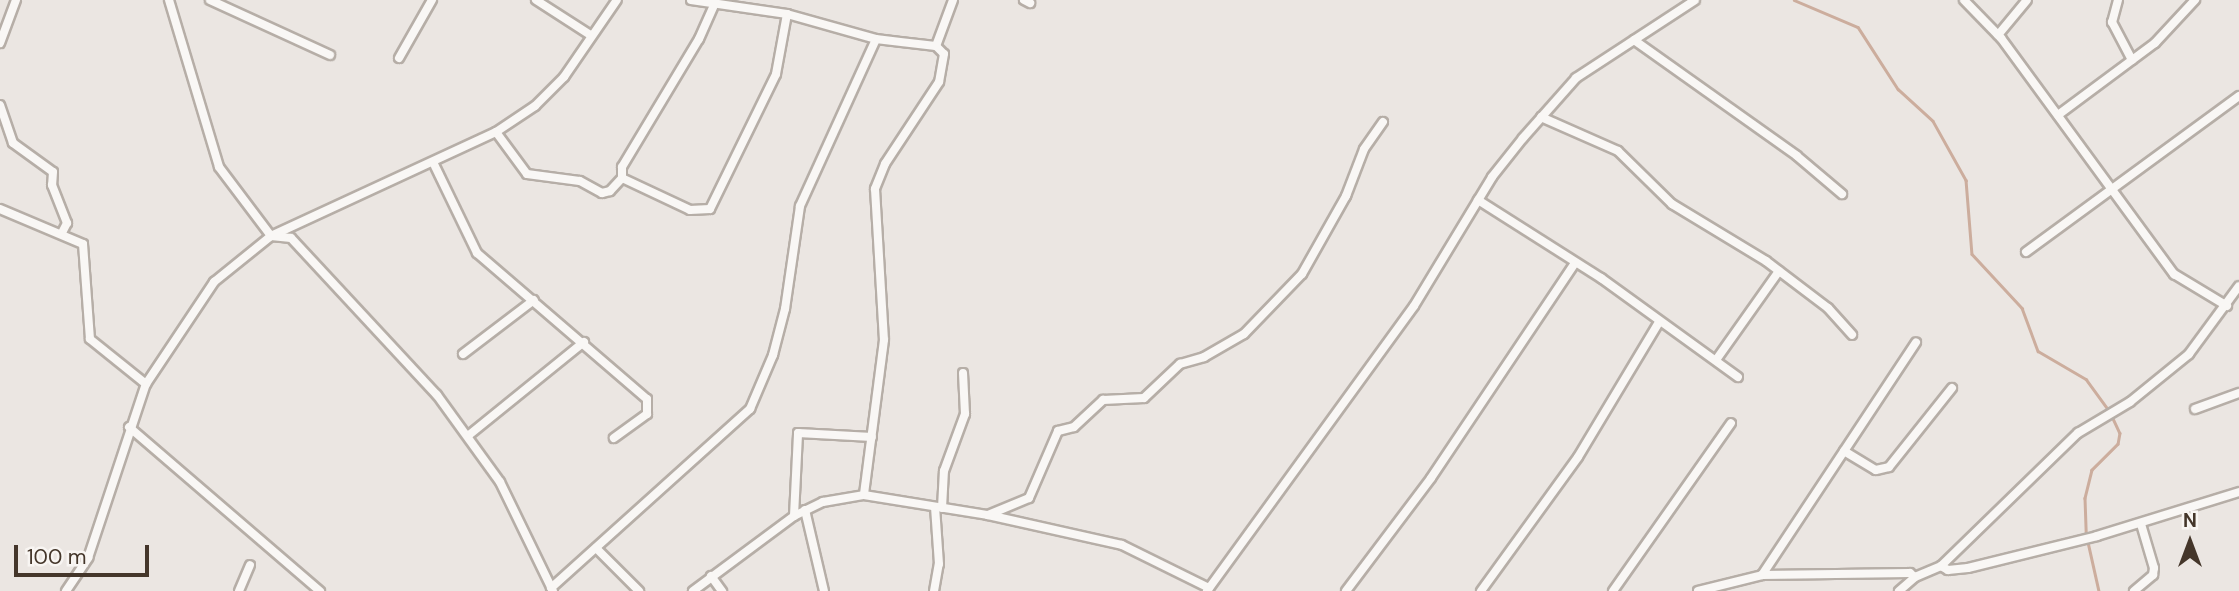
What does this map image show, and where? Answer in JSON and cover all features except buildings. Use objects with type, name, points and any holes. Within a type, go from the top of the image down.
[{"type":"street","points":[[0,43],[16,0]]},
{"type":"street","points":[[169,0],[212,153],[271,236],[291,238],[469,435],[500,482],[552,589],[750,409],[773,355],[785,310],[800,206],[876,39]]},
{"type":"street","points":[[210,0],[330,55]]},
{"type":"street","points":[[399,58],[432,0]]},
{"type":"street","points":[[536,0],[589,34]]},
{"type":"street","points":[[66,591],[88,558],[146,384],[214,282],[271,236],[496,132],[535,106],[564,77],[589,34],[617,0]]},
{"type":"street","points":[[691,0],[787,14],[876,39],[936,46],[945,59],[939,82],[885,164],[876,189],[884,340],[864,495]]},
{"type":"street","points":[[936,46],[953,0]]},
{"type":"street","points":[[693,591],[794,516],[805,510],[864,495],[988,514],[1122,545],[1208,589],[1414,306],[1478,200],[1541,117],[1576,78],[1695,0]]},
{"type":"street","points":[[1964,0],[1998,35],[2174,274],[2227,306]]},
{"type":"street","points":[[1998,35],[2027,0]]},
{"type":"street","points":[[2118,0],[2112,22],[2132,60]]},
{"type":"street","points":[[2059,115],[2132,60],[2195,0]]},
{"type":"street","points":[[496,132],[527,174],[580,181],[602,192],[610,191],[622,178],[622,167],[699,39],[714,5]]},
{"type":"street","points":[[622,178],[690,210],[710,209],[776,74],[787,14]]},
{"type":"street","points":[[1634,40],[1797,156],[1842,194]]},
{"type":"street","points":[[2026,252],[2239,96]]},
{"type":"street","points":[[0,105],[13,143],[53,172],[52,185],[67,223],[62,233]]},
{"type":"street","points":[[1541,117],[1618,151],[1672,204],[1779,271],[1828,308],[1852,335]]},
{"type":"street","points":[[988,514],[1029,498],[1058,431],[1074,427],[1103,400],[1144,398],[1180,364],[1204,357],[1244,334],[1302,274],[1346,196],[1364,149],[1383,122]]},
{"type":"street","points":[[433,162],[477,253],[584,342],[650,404],[648,414],[614,438]]},
{"type":"street","points":[[1478,200],[1574,264],[1601,278],[1738,377]]},
{"type":"street","points":[[0,209],[83,244],[90,339],[146,384]]},
{"type":"street","points":[[1346,591],[1431,478],[1574,264]]},
{"type":"street","points":[[1716,360],[1779,271]]},
{"type":"street","points":[[1899,591],[1915,577],[1941,566],[2023,492],[2078,433],[2130,402],[2189,354],[2227,306],[2239,286]]},
{"type":"street","points":[[463,354],[534,300]]},
{"type":"street","points":[[1481,591],[1578,457],[1659,322]]},
{"type":"street","points":[[469,435],[584,342]]},
{"type":"street","points":[[1762,575],[1916,342]]},
{"type":"street","points":[[934,591],[939,564],[939,508],[944,471],[965,414],[963,373]]},
{"type":"street","points":[[1844,451],[1876,470],[1889,467],[1952,388]]},
{"type":"street","points":[[2195,409],[2239,393]]},
{"type":"street","points":[[1614,591],[1731,423]]},
{"type":"street","points":[[130,427],[320,591]]},
{"type":"street","points":[[794,516],[798,433],[872,437]]},
{"type":"street","points":[[1941,566],[1948,570],[1968,568],[2096,537],[2239,492]]},
{"type":"street","points":[[805,510],[824,591]]},
{"type":"street","points":[[2134,591],[2152,575],[2154,568],[2141,524]]},
{"type":"street","points":[[596,548],[639,591]]},
{"type":"street","points":[[239,591],[250,565]]},
{"type":"street","points":[[1698,591],[1762,575],[1910,573],[1915,577]]},
{"type":"street","points":[[711,576],[722,591]]},
{"type":"waterway","points":[[1794,0],[1858,27],[1898,89],[1933,121],[1966,180],[1972,254],[2022,308],[2038,351],[2086,379],[2110,412],[2120,433],[2118,444],[2092,470],[2085,498],[2086,533],[2099,591]]}]
